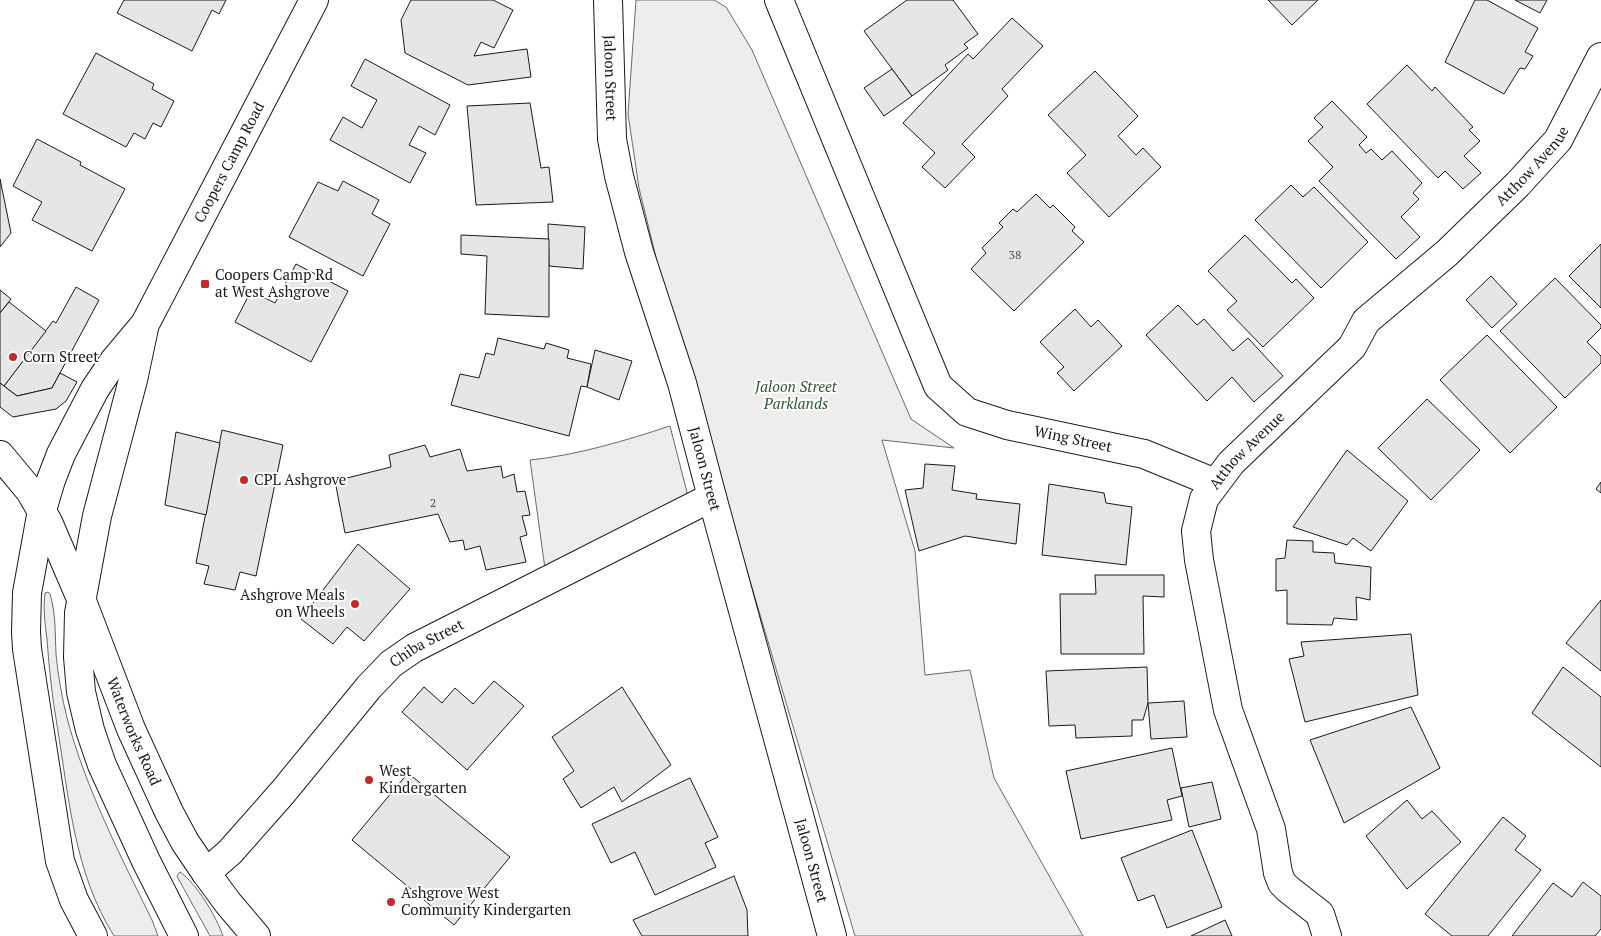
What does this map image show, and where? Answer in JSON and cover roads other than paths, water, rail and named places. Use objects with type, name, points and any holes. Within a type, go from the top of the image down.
[{"type":"street","name":"Coopers Camp Road","points":[[42,510],[55,468],[95,389],[114,361],[145,324],[314,0]]},
{"type":"street","name":"Jaloon Street","points":[[608,0],[612,139],[619,176],[639,252],[682,384],[832,936]]},
{"type":"street","name":"Wing Street","points":[[779,0],[938,386],[967,412],[1007,425],[1144,454],[1215,483]]},
{"type":"street","name":"Atthow Avenue","points":[[1323,925],[1282,883],[1278,873],[1271,829],[1233,726],[1224,695],[1199,560],[1196,531],[1204,499],[1231,462],[1279,414],[1352,347],[1366,321],[1447,253],[1518,184],[1558,140],[1601,57]]},
{"type":"street","name":"Coopers Camp Road","points":[[145,324],[133,380],[97,516],[78,628],[78,656],[81,692],[90,730],[102,765],[116,798],[184,936]]},
{"type":"street","name":"Waterworks Road","points":[[0,455],[30,491],[42,510],[82,601],[131,729],[165,804],[185,842],[228,903],[256,936]]},
{"type":"street","name":"Chiba Street","points":[[206,873],[230,852],[283,792],[390,664],[414,648],[712,497]]},
{"type":"street","points":[[42,510],[27,593],[27,649],[60,861],[74,900],[93,936]]},
{"type":"street","points":[[228,903],[240,936]]},
{"type":"place","name":"Coopers Camp Rd at West Ashgrove","points":[[205,284]]},
{"type":"place","name":"Corn Street","points":[[13,357]]},
{"type":"place","name":"CPL Ashgrove","points":[[244,480]]},
{"type":"place","name":"Ashgrove Meals on Wheels","points":[[355,604]]},
{"type":"place","name":"West Kindergarten","points":[[369,780]]},
{"type":"place","name":"Ashgrove West Community Kindergarten","points":[[391,902]]},
{"type":"park label","name":"Jaloon Street Parklands","points":[[796,396]]}]
